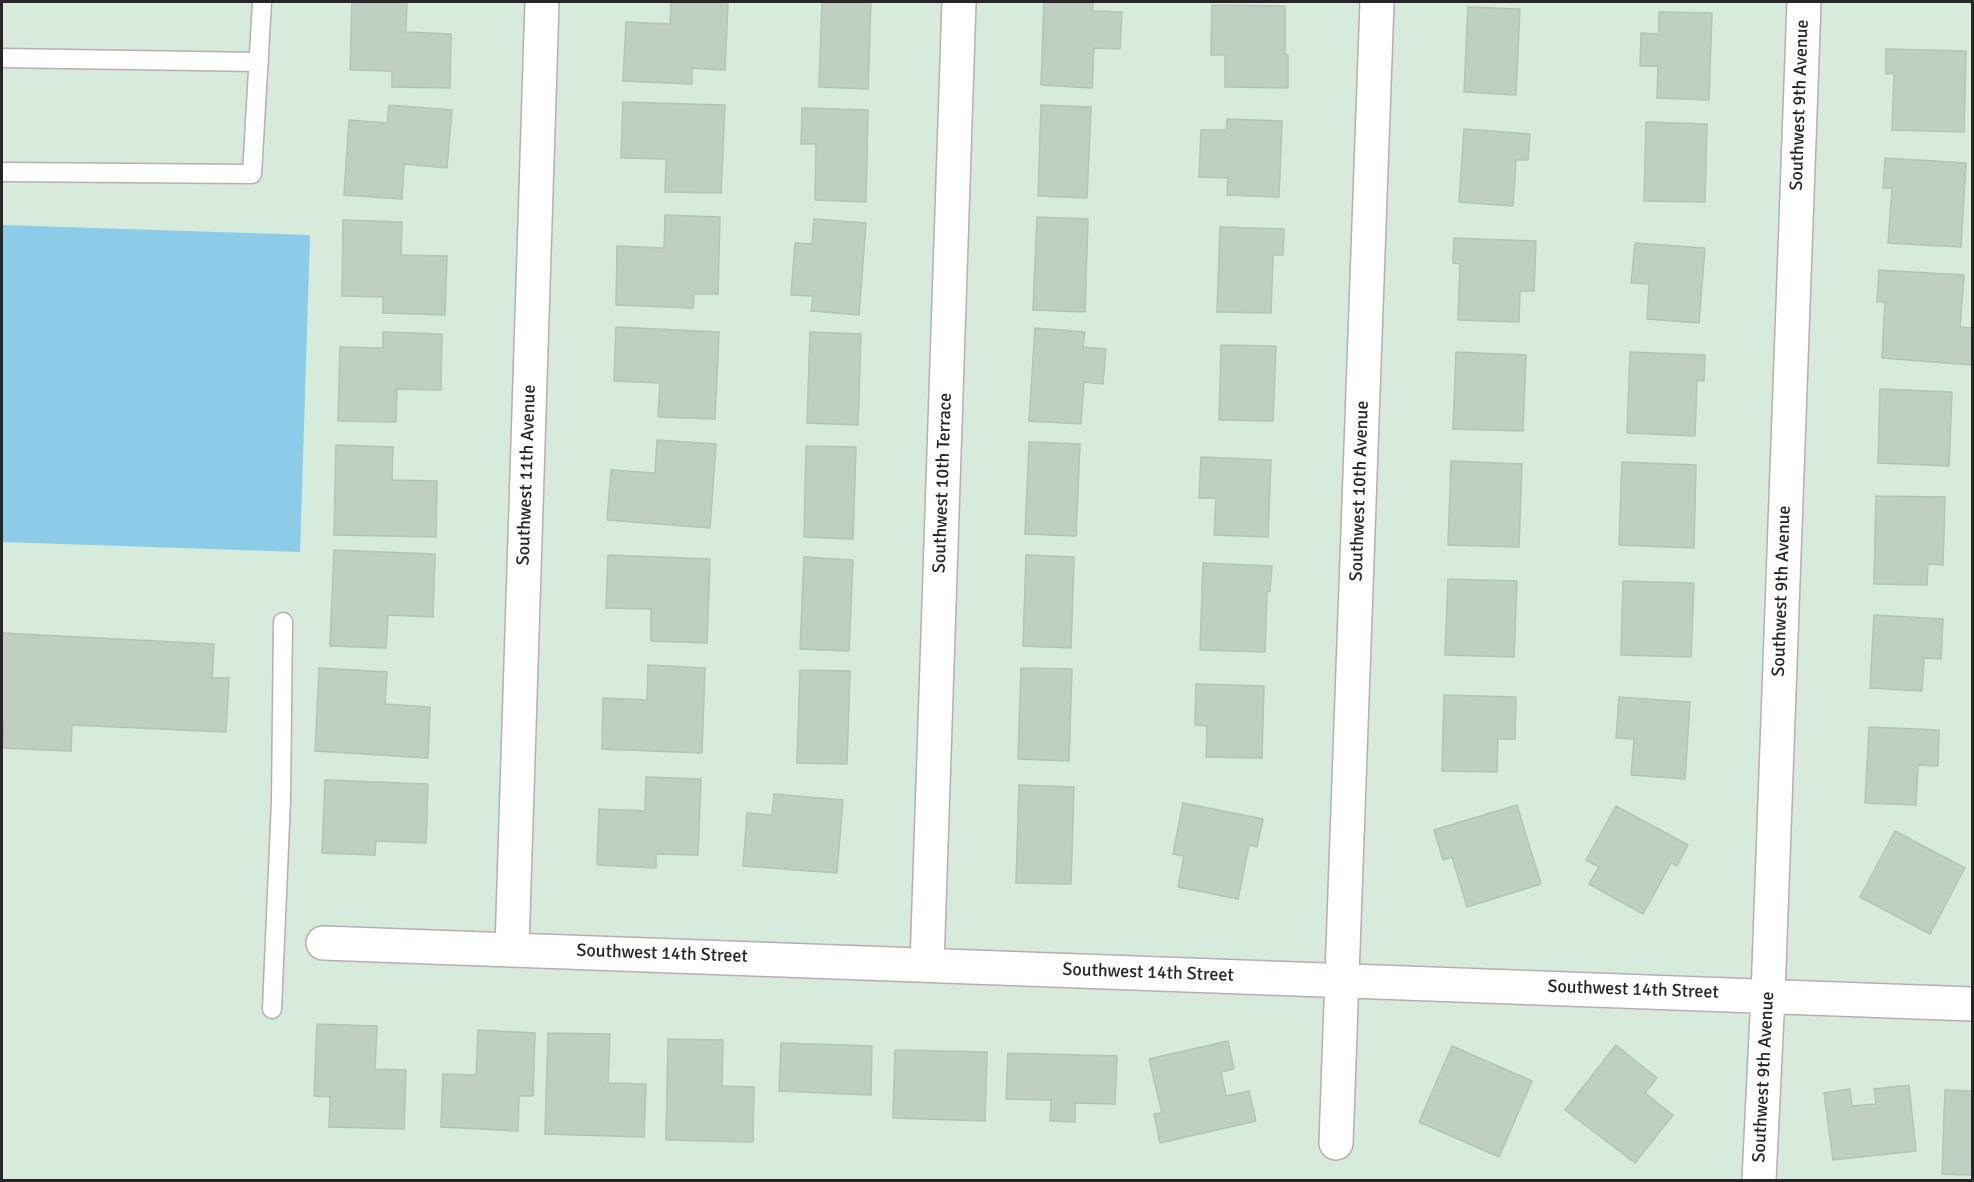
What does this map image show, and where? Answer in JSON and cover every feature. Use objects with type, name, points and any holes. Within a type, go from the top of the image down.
[{"type":"street","name":"Southwest 11th Avenue","points":[[512,948],[542,2]]},
{"type":"street","name":"Southwest 10th Terrace","points":[[927,965],[959,2]]},
{"type":"street","name":"Southwest 10th Avenue","points":[[1336,1143],[1377,2]]},
{"type":"street","name":"Southwest 9th Avenue","points":[[1759,1180],[1768,995],[1804,2]]},
{"type":"street","name":"Southwest 14th Street","points":[[323,943],[512,948],[1972,1004]]},
{"type":"lane","points":[[2,172],[252,174],[262,2]]},
{"type":"lane","points":[[2,58],[259,62]]},
{"type":"lane","points":[[272,1009],[281,800],[283,622]]},
{"type":"shaded area","points":[[2,225],[310,235],[300,552],[2,542]]},
{"type":"building","points":[[352,2],[407,2],[406,32],[451,34],[450,88],[392,87],[392,71],[350,70]]},
{"type":"building","points":[[671,2],[728,2],[725,70],[692,68],[692,84],[623,81],[626,22],[670,24]]},
{"type":"building","points":[[822,2],[871,2],[868,89],[819,87]]},
{"type":"building","points":[[1044,2],[1093,2],[1093,11],[1122,12],[1120,49],[1094,48],[1092,88],[1041,85]]},
{"type":"building","points":[[1212,5],[1285,6],[1288,88],[1225,87],[1225,55],[1211,55]]},
{"type":"building","points":[[1468,7],[1520,9],[1516,95],[1464,92]]},
{"type":"building","points":[[1659,12],[1712,13],[1709,100],[1657,98],[1658,66],[1640,66],[1641,33],[1659,34]]},
{"type":"building","points":[[1886,49],[1966,51],[1964,132],[1892,130],[1894,73],[1886,74]]},
{"type":"building","points":[[623,102],[725,105],[721,193],[665,192],[666,159],[621,158]]},
{"type":"building","points":[[389,105],[452,110],[447,168],[404,164],[402,199],[344,195],[349,120],[387,123]]},
{"type":"building","points":[[1041,105],[1091,107],[1087,198],[1038,196]]},
{"type":"building","points":[[802,108],[868,110],[866,202],[815,200],[816,144],[801,144]]},
{"type":"building","points":[[1227,119],[1282,121],[1279,197],[1227,195],[1228,178],[1199,177],[1201,130],[1226,130]]},
{"type":"building","points":[[1646,122],[1707,124],[1705,202],[1644,201]]},
{"type":"building","points":[[1464,129],[1530,134],[1528,160],[1516,160],[1513,206],[1459,202]]},
{"type":"building","points":[[1885,158],[1966,163],[1961,247],[1888,243],[1892,188],[1883,188]]},
{"type":"building","points":[[665,215],[720,217],[718,294],[694,294],[693,308],[616,305],[617,246],[664,248]]},
{"type":"building","points":[[1037,217],[1088,219],[1085,312],[1033,310]]},
{"type":"building","points":[[814,219],[866,223],[859,315],[811,311],[813,296],[791,295],[795,243],[812,244]]},
{"type":"building","points":[[343,220],[402,222],[401,255],[447,256],[445,315],[383,313],[383,297],[342,296]]},
{"type":"building","points":[[1220,227],[1284,229],[1283,255],[1273,255],[1271,313],[1217,312]]},
{"type":"building","points":[[1454,238],[1536,241],[1534,291],[1520,291],[1519,322],[1458,320],[1460,264],[1453,263]]},
{"type":"building","points":[[1635,243],[1705,248],[1699,323],[1647,319],[1649,284],[1631,283]]},
{"type":"building","points":[[1879,270],[1964,275],[1960,327],[1972,328],[1972,365],[1882,358],[1885,302],[1877,302]]},
{"type":"building","points":[[616,327],[719,332],[715,419],[658,417],[660,383],[614,381]]},
{"type":"building","points":[[1035,328],[1085,332],[1083,347],[1106,349],[1103,384],[1084,382],[1081,424],[1029,421]]},
{"type":"building","points":[[383,332],[442,334],[441,390],[397,389],[396,422],[338,421],[340,347],[383,348]]},
{"type":"building","points":[[810,332],[861,334],[858,425],[807,423]]},
{"type":"building","points":[[1221,345],[1276,346],[1273,421],[1219,420]]},
{"type":"building","points":[[1456,352],[1526,355],[1523,431],[1453,429]]},
{"type":"building","points":[[1630,352],[1705,355],[1704,381],[1697,380],[1695,436],[1627,433]]},
{"type":"building","points":[[1880,389],[1952,392],[1949,466],[1878,463]]},
{"type":"building","points":[[657,440],[716,444],[710,528],[607,520],[611,470],[655,473]]},
{"type":"building","points":[[1029,442],[1080,444],[1076,536],[1025,534]]},
{"type":"building","points":[[336,445],[393,447],[392,480],[437,481],[436,537],[334,535]]},
{"type":"building","points":[[806,446],[856,447],[853,539],[804,537]]},
{"type":"building","points":[[1201,457],[1271,460],[1268,537],[1214,535],[1216,498],[1199,498]]},
{"type":"building","points":[[1451,461],[1522,464],[1519,547],[1448,545]]},
{"type":"building","points":[[1622,462],[1696,465],[1694,548],[1619,545]]},
{"type":"building","points":[[1876,496],[1945,497],[1943,565],[1928,564],[1927,585],[1874,584]]},
{"type":"building","points":[[334,550],[435,554],[433,617],[388,615],[386,648],[330,646]]},
{"type":"building","points":[[608,555],[710,559],[707,643],[651,641],[651,609],[606,608]]},
{"type":"building","points":[[1026,555],[1074,557],[1071,648],[1023,646]]},
{"type":"building","points":[[804,557],[853,560],[849,651],[800,649]]},
{"type":"building","points":[[1203,563],[1272,566],[1270,591],[1267,592],[1265,652],[1200,650]]},
{"type":"building","points":[[1448,579],[1517,581],[1514,657],[1445,655]]},
{"type":"building","points":[[1623,581],[1694,583],[1691,657],[1621,655]]},
{"type":"building","points":[[1874,615],[1943,619],[1941,659],[1924,658],[1922,691],[1870,688]]},
{"type":"building","points":[[2,633],[214,644],[212,678],[229,678],[226,732],[72,725],[71,751],[2,748],[4,724],[2,724]]},
{"type":"building","points":[[648,665],[705,668],[702,753],[602,749],[603,698],[647,700]]},
{"type":"building","points":[[319,668],[387,672],[385,704],[430,707],[428,758],[315,751]]},
{"type":"building","points":[[1021,668],[1072,669],[1069,761],[1018,759]]},
{"type":"building","points":[[800,670],[850,671],[847,764],[797,763]]},
{"type":"building","points":[[1196,684],[1264,686],[1262,758],[1206,757],[1207,726],[1195,725]]},
{"type":"building","points":[[1444,695],[1516,697],[1515,739],[1498,739],[1497,772],[1442,771]]},
{"type":"building","points":[[1619,697],[1690,702],[1685,779],[1631,775],[1634,739],[1616,738]]},
{"type":"building","points":[[1869,727],[1939,730],[1938,766],[1918,765],[1916,805],[1865,803]]},
{"type":"building","points":[[646,777],[701,779],[698,855],[656,854],[656,868],[597,865],[599,809],[645,811]]},
{"type":"building","points":[[325,780],[428,784],[426,843],[376,841],[375,855],[322,853]]},
{"type":"building","points":[[1019,785],[1074,787],[1071,884],[1016,883]]},
{"type":"building","points":[[774,794],[843,800],[837,873],[743,866],[747,813],[772,815]]},
{"type":"building","points":[[1183,803],[1263,819],[1257,847],[1249,845],[1238,899],[1178,887],[1184,856],[1173,854]]},
{"type":"building","points":[[1517,805],[1541,884],[1467,907],[1452,857],[1443,860],[1434,830]]},
{"type":"building","points":[[1616,806],[1688,845],[1677,866],[1671,863],[1643,914],[1589,884],[1599,867],[1586,860]]},
{"type":"building","points":[[1895,831],[1965,868],[1930,934],[1860,897]]},
{"type":"building","points":[[317,1024],[377,1026],[375,1069],[406,1070],[404,1129],[329,1127],[330,1097],[314,1096]]},
{"type":"building","points":[[478,1030],[535,1033],[533,1096],[519,1096],[518,1131],[441,1127],[443,1074],[476,1075]]},
{"type":"building","points":[[548,1033],[610,1034],[608,1083],[646,1084],[644,1137],[545,1134]]},
{"type":"building","points":[[668,1039],[723,1040],[722,1086],[754,1087],[753,1142],[666,1140]]},
{"type":"building","points":[[1228,1041],[1234,1069],[1221,1072],[1226,1096],[1249,1091],[1256,1121],[1160,1143],[1154,1114],[1162,1113],[1149,1059]]},
{"type":"building","points":[[781,1043],[872,1046],[871,1095],[779,1091]]},
{"type":"building","points":[[1616,1045],[1657,1078],[1645,1093],[1673,1115],[1635,1163],[1565,1110]]},
{"type":"building","points":[[1452,1046],[1532,1081],[1499,1157],[1419,1122]]},
{"type":"building","points":[[895,1050],[987,1052],[985,1121],[893,1118]]},
{"type":"building","points":[[1008,1053],[1117,1056],[1115,1104],[1075,1103],[1075,1122],[1050,1121],[1051,1100],[1006,1099]]},
{"type":"building","points":[[1909,1085],[1916,1151],[1833,1160],[1824,1093],[1850,1089],[1852,1106],[1876,1104],[1874,1089]]},
{"type":"building","points":[[1945,1090],[1972,1091],[1972,1175],[1942,1174]]}]
